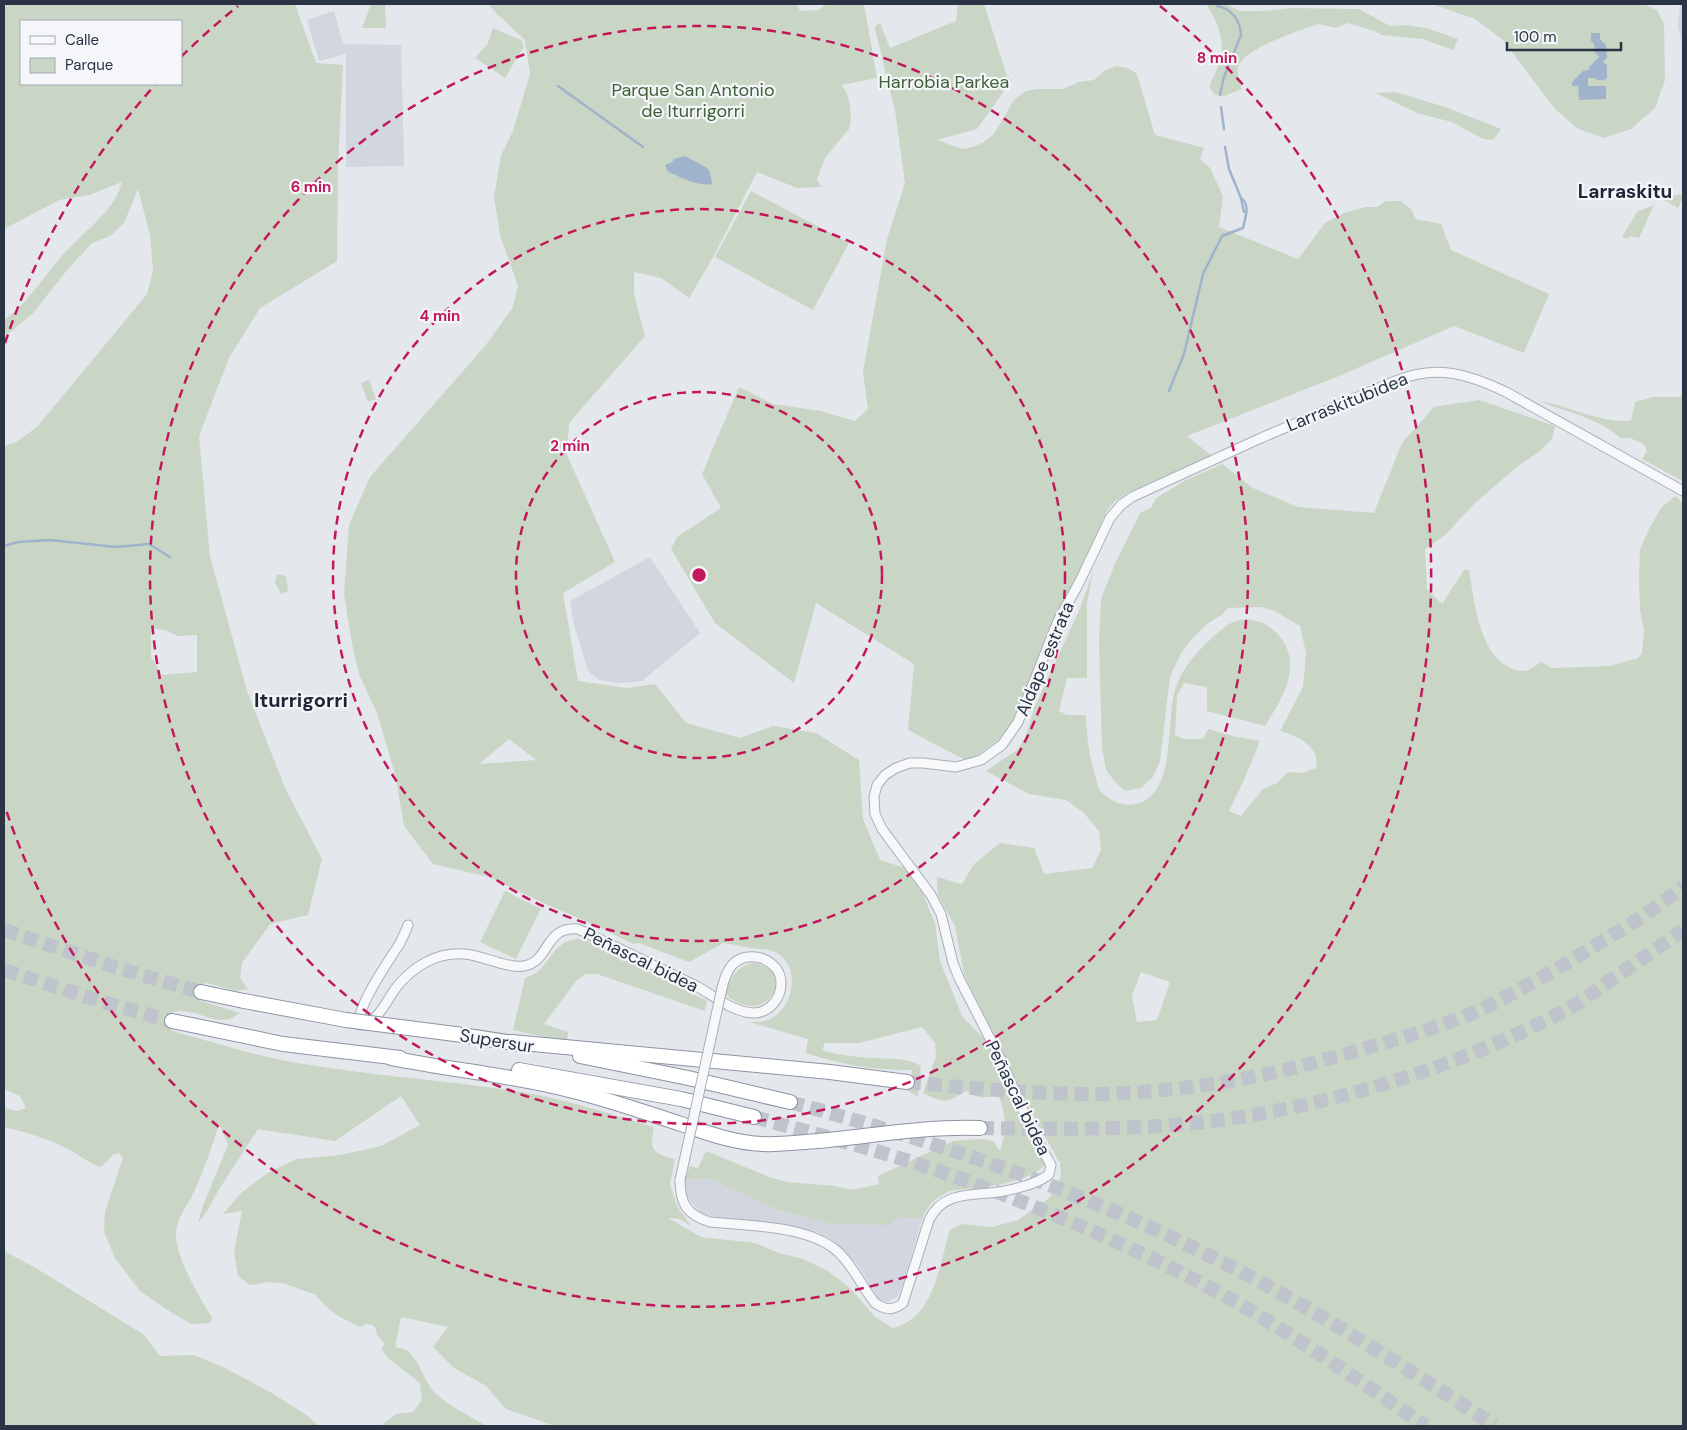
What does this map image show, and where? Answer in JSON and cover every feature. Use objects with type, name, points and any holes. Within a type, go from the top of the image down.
[{"type":"highway","name":"Supersur","points":[[201,992],[346,1020],[512,1042],[688,1078],[790,1102]]},
{"type":"highway","points":[[172,1021],[283,1044],[437,1064],[516,1078],[570,1090],[714,1135],[753,1143],[806,1142],[944,1127],[980,1128]]},
{"type":"highway","points":[[512,1042],[830,1072],[907,1082]]},
{"type":"highway","name":"Supersur","points":[[437,1064],[506,1068],[603,1084],[682,1099],[754,1117]]},
{"type":"street","name":"Larraskitubidea","points":[[1144,491],[1261,438],[1407,376],[1436,372],[1463,374],[1486,382],[1683,490]]},
{"type":"street","name":"Aldape estrata","points":[[935,764],[956,767],[969,764],[981,760],[1002,745],[1018,722],[1058,621],[1110,518],[1121,505],[1144,491]]},
{"type":"street","name":"Peñascal bidea","points":[[408,925],[401,942],[386,962],[361,1010],[358,1020],[360,1025],[367,1025],[376,1018],[396,989],[416,970],[433,958],[450,953],[473,954],[514,966],[524,966],[535,962],[556,934],[566,929],[578,929],[659,968],[736,1008],[754,1013],[764,1011],[770,1007],[779,995],[781,982],[779,974],[768,960],[748,957],[732,965],[726,974],[722,988],[680,1180],[680,1192],[686,1209],[701,1219],[710,1222],[797,1233],[822,1241],[841,1254],[875,1304],[882,1308],[894,1309],[903,1302],[929,1220],[942,1203],[958,1196],[1018,1188],[1038,1182],[1051,1169],[1049,1161],[1034,1135],[1001,1060],[959,978],[941,914],[931,895],[882,829],[875,814],[874,797],[877,785],[884,775],[910,763],[935,764]]},
{"type":"shaded area","points":[[1680,4],[1683,4],[1683,49],[1678,26]]},
{"type":"shaded area","points":[[334,11],[343,44],[401,45],[404,166],[346,167],[346,54],[319,61],[307,20]]},
{"type":"shaded area","points":[[650,557],[700,633],[642,681],[620,683],[599,680],[588,671],[573,621],[570,601]]},
{"type":"shaded area","points":[[704,1178],[777,1210],[830,1224],[899,1217],[922,1219],[903,1284],[897,1297],[888,1302],[879,1300],[858,1265],[833,1240],[818,1232],[716,1217],[701,1213],[687,1198],[685,1179]]},
{"type":"green space","points":[[4,4],[295,4],[316,63],[343,65],[338,166],[337,261],[260,308],[229,358],[199,436],[210,556],[247,691],[285,788],[322,859],[308,915],[270,924],[242,963],[240,978],[248,989],[237,991],[207,983],[200,985],[197,996],[201,1001],[240,1013],[230,1019],[222,1020],[186,1011],[178,1011],[171,1013],[168,1023],[172,1031],[254,1054],[304,1064],[533,1094],[654,1127],[652,1141],[654,1150],[657,1153],[675,1159],[670,1184],[677,1206],[691,1226],[680,1219],[668,1218],[701,1237],[755,1243],[779,1253],[803,1259],[828,1271],[849,1287],[875,1317],[893,1328],[907,1322],[927,1302],[938,1273],[950,1230],[962,1224],[992,1227],[1018,1220],[1049,1198],[1061,1176],[1060,1163],[1035,1119],[964,974],[955,926],[938,895],[937,877],[962,884],[974,864],[1000,843],[1034,848],[1044,874],[1092,868],[1101,850],[1099,831],[1083,812],[1066,800],[1029,794],[986,771],[1017,750],[1026,736],[1034,708],[1079,611],[1093,572],[1087,604],[1087,678],[1067,678],[1059,711],[1067,715],[1086,715],[1092,762],[1098,787],[1103,794],[1117,803],[1127,805],[1139,803],[1151,796],[1159,785],[1164,771],[1172,703],[1182,674],[1196,654],[1214,636],[1229,624],[1239,620],[1260,622],[1270,627],[1284,643],[1288,653],[1290,672],[1278,704],[1265,726],[1207,711],[1207,687],[1184,683],[1177,696],[1175,735],[1184,739],[1203,739],[1208,729],[1260,741],[1229,811],[1241,816],[1263,789],[1277,783],[1288,772],[1303,773],[1316,768],[1317,761],[1312,748],[1301,739],[1280,731],[1303,687],[1306,653],[1300,626],[1275,611],[1261,607],[1228,608],[1223,614],[1207,624],[1190,641],[1180,655],[1170,677],[1160,761],[1153,777],[1141,788],[1125,791],[1106,770],[1102,748],[1099,644],[1101,599],[1115,564],[1140,513],[1151,508],[1156,498],[1186,480],[1222,464],[1253,488],[1298,507],[1374,513],[1402,443],[1434,407],[1479,400],[1555,426],[1552,439],[1540,451],[1518,466],[1475,503],[1444,536],[1425,549],[1427,589],[1442,604],[1464,570],[1469,570],[1476,610],[1484,638],[1499,660],[1509,667],[1526,671],[1541,662],[1552,668],[1610,666],[1638,658],[1642,653],[1644,631],[1640,609],[1640,549],[1661,508],[1675,496],[1683,503],[1683,1426],[555,1426],[506,1409],[486,1386],[454,1368],[433,1347],[448,1327],[401,1317],[395,1347],[405,1349],[411,1354],[434,1392],[446,1402],[487,1426],[382,1426],[396,1414],[413,1412],[422,1400],[420,1383],[387,1357],[381,1348],[385,1344],[377,1335],[376,1328],[372,1325],[366,1324],[360,1327],[340,1317],[324,1305],[316,1295],[283,1283],[270,1282],[250,1285],[238,1276],[234,1252],[242,1211],[223,1214],[241,1193],[269,1172],[297,1159],[340,1155],[381,1146],[420,1125],[401,1096],[335,1141],[258,1129],[198,1223],[202,1208],[228,1145],[219,1124],[194,1192],[178,1223],[176,1234],[184,1266],[212,1317],[211,1323],[191,1324],[140,1291],[115,1258],[104,1232],[105,1212],[123,1158],[119,1153],[113,1154],[100,1167],[51,1141],[4,1127],[4,1108],[18,1111],[26,1108],[20,1096],[4,1089],[4,446],[16,442],[37,427],[147,294],[153,271],[150,235],[138,189],[124,223],[110,236],[92,243],[68,269],[33,313],[4,335],[4,320],[21,306],[69,248],[105,212],[116,198],[122,182],[89,195],[59,200],[4,229]],"holes":[[[151,628],[165,630],[177,636],[197,635],[197,672],[162,675],[151,657]],[[1141,972],[1170,982],[1157,1020],[1137,1022],[1132,995]]]},
{"type":"green space","points":[[371,4],[385,4],[386,28],[362,28]]},
{"type":"green space","name":"Parque San Antonio de Iturrigorri","points":[[488,4],[797,4],[800,11],[819,10],[826,4],[864,4],[877,78],[842,85],[849,100],[851,112],[849,129],[825,158],[817,179],[821,187],[797,188],[757,172],[712,259],[689,298],[661,278],[634,272],[634,294],[645,336],[569,423],[567,455],[615,562],[563,593],[578,681],[627,688],[655,684],[686,723],[740,738],[773,726],[816,733],[859,760],[863,819],[880,860],[905,868],[920,887],[935,923],[940,961],[962,1016],[984,1039],[1024,1125],[1046,1164],[1026,1177],[1014,1181],[950,1191],[933,1202],[922,1219],[899,1217],[888,1225],[830,1224],[777,1210],[710,1179],[685,1179],[690,1166],[698,1168],[706,1151],[772,1178],[788,1182],[835,1186],[852,1190],[879,1184],[878,1176],[953,1141],[981,1139],[993,1141],[1000,1151],[1005,1122],[998,1094],[983,1097],[975,1096],[968,1091],[944,1101],[923,1093],[936,1056],[935,1043],[922,1027],[859,1043],[825,1043],[822,1050],[846,1056],[897,1059],[915,1063],[921,1066],[918,1097],[901,1086],[911,1086],[912,1070],[872,1068],[818,1057],[806,1053],[808,1039],[749,1022],[764,1021],[772,1018],[785,1006],[789,997],[792,979],[790,970],[786,962],[777,953],[770,950],[724,943],[689,962],[639,943],[633,944],[489,877],[433,864],[404,826],[395,774],[377,713],[359,674],[352,644],[344,594],[349,525],[370,477],[485,346],[513,307],[518,286],[500,235],[494,197],[501,155],[513,131],[530,74],[525,40]],"holes":[[[509,739],[536,760],[479,764]]]},
{"type":"green space","name":"Harrobia Parkea","points":[[958,4],[984,4],[1007,76],[1012,80],[977,129],[937,140],[962,149],[973,147],[984,142],[994,134],[1014,100],[1024,92],[1036,89],[1063,89],[1079,82],[1094,80],[1104,71],[1116,66],[1128,68],[1137,74],[1155,135],[1204,148],[1200,159],[1210,168],[1223,196],[1219,227],[1298,259],[1325,223],[1344,213],[1365,207],[1377,207],[1386,201],[1401,201],[1412,210],[1415,219],[1441,224],[1451,250],[1549,294],[1524,353],[1454,326],[1339,376],[1187,436],[1211,455],[1129,492],[1115,501],[1108,509],[1081,569],[1052,623],[1014,721],[997,741],[975,757],[965,760],[908,730],[914,664],[816,603],[794,683],[715,623],[671,549],[677,537],[721,508],[702,474],[739,387],[773,404],[821,411],[855,421],[868,409],[863,372],[887,239],[905,183],[895,110],[875,29],[876,25],[880,23],[890,48],[956,21]]},
{"type":"green space","points":[[1206,4],[1226,4],[1240,11],[1290,8],[1359,9],[1390,26],[1405,25],[1426,28],[1458,39],[1453,50],[1423,39],[1382,35],[1348,23],[1336,28],[1319,24],[1284,36],[1262,46],[1245,57],[1240,63],[1238,70],[1242,89],[1224,96],[1215,95],[1209,87],[1220,61],[1222,46],[1217,24]]},
{"type":"green space","points":[[1432,4],[1643,4],[1657,10],[1664,24],[1665,80],[1655,108],[1631,129],[1604,138],[1578,129],[1554,108],[1503,40],[1475,19]]},
{"type":"green space","points":[[493,28],[521,40],[524,46],[505,78],[475,58],[487,45]]},
{"type":"green space","points":[[1396,92],[1448,108],[1501,129],[1493,140],[1483,139],[1452,122],[1420,114],[1375,93]]},
{"type":"green space","points":[[751,191],[849,243],[813,310],[715,257]]},
{"type":"green space","points":[[1680,194],[1683,197],[1678,208],[1662,199]]},
{"type":"green space","points":[[1654,205],[1639,238],[1631,236],[1627,239],[1622,237],[1637,212]]},
{"type":"green space","points":[[369,380],[376,399],[368,402],[361,383]]},
{"type":"green space","points":[[1683,395],[1683,481],[1642,459],[1647,451],[1644,444],[1630,438],[1620,438],[1609,429],[1595,422],[1541,401],[1599,418],[1621,421],[1631,420],[1635,402],[1653,397],[1677,397]]},
{"type":"green space","points":[[277,574],[286,576],[288,591],[281,594],[275,583]]},
{"type":"green space","points":[[505,891],[541,909],[516,959],[480,942]]},
{"type":"green space","points":[[579,939],[588,941],[707,1001],[705,1011],[597,974],[586,974],[577,980],[544,1024],[568,1032],[567,1042],[513,1030],[525,978],[542,968],[554,951],[564,943]]},
{"type":"green space","points":[[753,963],[767,967],[774,975],[776,985],[772,995],[765,1002],[754,1006],[740,1004],[725,994],[734,974],[742,967]]},
{"type":"green space","points":[[4,1251],[34,1267],[143,1334],[160,1356],[194,1355],[223,1367],[270,1392],[308,1416],[319,1426],[4,1426]]},
{"type":"water","points":[[1591,33],[1600,33],[1600,39],[1606,45],[1607,58],[1603,62],[1607,65],[1607,78],[1598,80],[1588,78],[1588,86],[1606,86],[1606,99],[1579,100],[1578,86],[1572,86],[1572,82],[1583,71],[1589,70],[1589,67],[1599,57],[1591,41]]},
{"type":"water","points":[[685,156],[707,168],[710,172],[712,184],[695,183],[668,172],[665,165],[674,159]]},
{"type":"waterway","points":[[1217,6],[1222,7],[1234,16],[1239,25],[1241,35],[1224,77],[1220,95]]},
{"type":"waterway","points":[[558,86],[643,147]]},
{"type":"waterway","points":[[1221,107],[1224,129]]},
{"type":"waterway","points":[[1225,147],[1229,169],[1241,198],[1244,212]]},
{"type":"waterway","points":[[1169,391],[1184,354],[1203,274],[1222,236],[1243,228],[1247,208],[1241,198]]},
{"type":"waterway","points":[[4,546],[18,542],[50,540],[116,547],[149,544],[170,557]]},
{"type":"tunnel","points":[[907,1082],[1046,1093],[1129,1093],[1200,1086],[1304,1065],[1431,1029],[1486,1007],[1546,975],[1620,931],[1659,905],[1683,886]]},
{"type":"tunnel","points":[[4,930],[121,969],[201,992]]},
{"type":"tunnel","points":[[980,1128],[1110,1128],[1208,1122],[1283,1109],[1367,1089],[1449,1062],[1490,1046],[1568,1009],[1683,930]]},
{"type":"tunnel","points":[[4,970],[106,1003],[172,1021]]},
{"type":"tunnel","points":[[790,1102],[952,1150],[1058,1188],[1161,1232],[1234,1268],[1300,1304],[1386,1356],[1494,1426]]},
{"type":"tunnel","points":[[754,1117],[870,1149],[939,1171],[1039,1209],[1139,1252],[1232,1300],[1316,1352],[1426,1426]]},
{"type":"district","name":"Larraskitu","points":[[1625,191]]},
{"type":"district","name":"Iturrigorri","points":[[301,700]]}]
